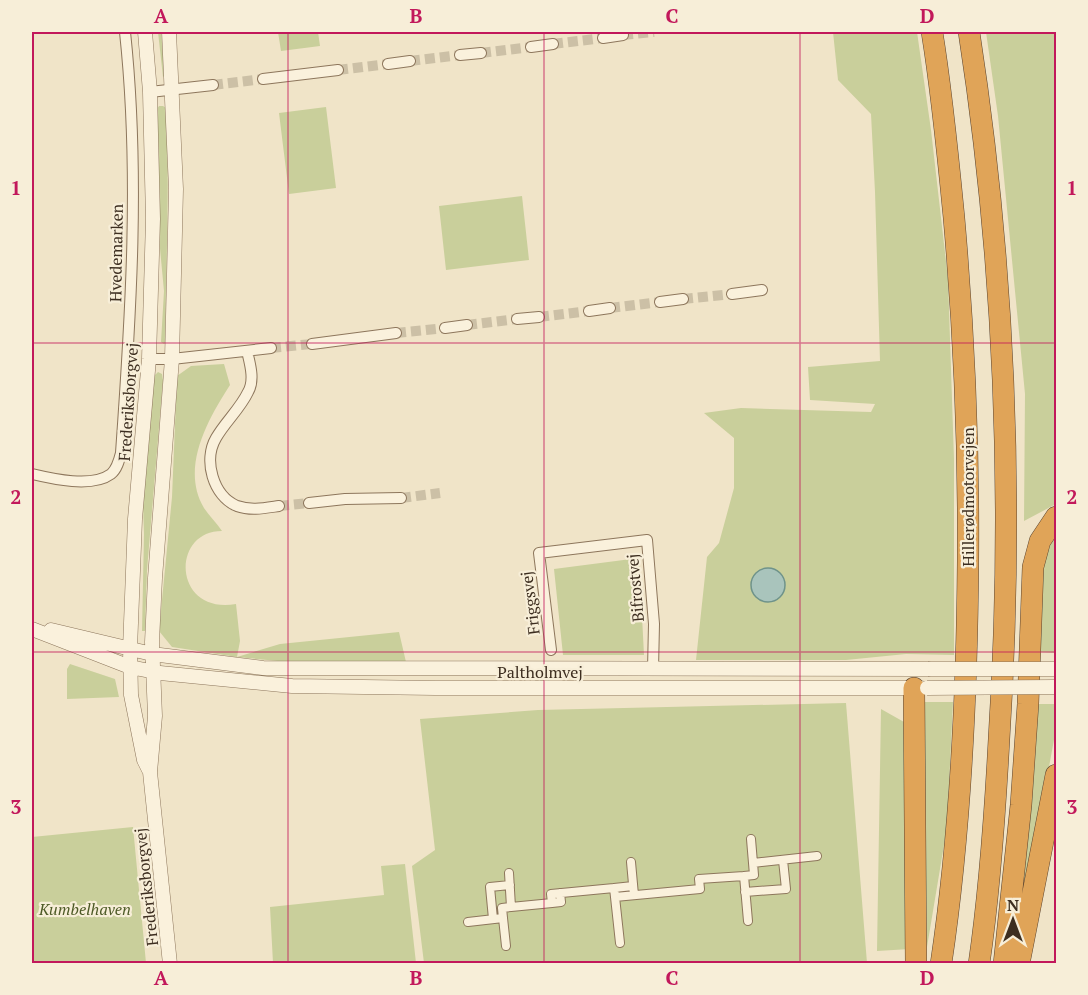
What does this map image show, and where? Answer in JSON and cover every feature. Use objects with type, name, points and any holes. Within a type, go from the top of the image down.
[{"type":"highway","name":"Hillerødmotorvejen","points":[[932,32],[949,160],[961,292],[969,474],[967,646],[960,784],[941,963]]},
{"type":"highway","points":[[969,32],[985,159],[997,288],[1007,474],[1004,656],[995,806],[979,963]]},
{"type":"highway","points":[[1004,963],[1021,805],[1028,704],[1032,578],[1040,541],[1056,517]]},
{"type":"highway","points":[[916,963],[921,678]]},
{"type":"highway","points":[[1019,963],[1056,775]]},
{"type":"street","name":"Hvedemarken","points":[[32,474],[58,480],[88,481],[101,478],[112,473],[121,453],[133,237],[132,122],[125,32]]},
{"type":"street","name":"Frederiksborgvej","points":[[145,32],[150,92],[153,219],[149,359],[135,519],[130,667],[131,695],[144,760],[150,772]]},
{"type":"street","name":"Frederiksborgvej","points":[[169,32],[177,189],[171,359],[155,578],[152,654],[155,716],[150,772],[170,963]]},
{"type":"street","points":[[603,38],[623,35]]},
{"type":"street","points":[[531,47],[553,44]]},
{"type":"street","points":[[460,56],[481,53]]},
{"type":"street","points":[[388,64],[410,62]]},
{"type":"street","points":[[263,79],[338,70]]},
{"type":"street","points":[[150,92],[213,85]]},
{"type":"street","points":[[732,294],[762,290]]},
{"type":"street","points":[[660,302],[683,299]]},
{"type":"street","points":[[589,311],[610,308]]},
{"type":"street","points":[[517,319],[539,316]]},
{"type":"street","points":[[445,328],[467,325]]},
{"type":"street","points":[[312,344],[396,333]]},
{"type":"street","points":[[149,359],[171,359],[271,348]]},
{"type":"street","points":[[247,351],[251,367],[249,392],[214,440],[210,456],[212,474],[217,488],[227,500],[238,506],[254,509],[279,506]]},
{"type":"street","points":[[309,503],[345,499],[401,498]]},
{"type":"street","name":"Bifrostvej","points":[[539,553],[646,540],[654,624],[653,669]]},
{"type":"street","name":"Friggsvej","points":[[539,553],[551,650]]},
{"type":"street","name":"Paltholmvej","points":[[32,625],[152,654],[263,668],[653,669],[921,678],[1056,687]]},
{"type":"street","name":"Paltholmvej","points":[[32,629],[130,667],[153,672],[244,683],[318,687],[921,678],[1056,669]]},
{"type":"street","points":[[751,839],[756,891]]},
{"type":"street","points":[[753,863],[817,856]]},
{"type":"street","points":[[745,892],[786,889],[783,860]]},
{"type":"street","points":[[631,862],[634,891]]},
{"type":"street","points":[[506,946],[503,918],[507,908],[509,873]]},
{"type":"street","points":[[492,909],[552,903],[551,894],[700,889],[699,879],[754,875]]},
{"type":"street","points":[[744,876],[748,921]]},
{"type":"street","points":[[493,919],[490,887],[510,885]]},
{"type":"street","points":[[614,893],[620,944]]},
{"type":"street","points":[[468,922],[503,918]]},
{"type":"green space","points":[[158,32],[161,32],[165,75],[163,77]]},
{"type":"green space","points":[[278,32],[318,32],[320,46],[281,51]]},
{"type":"green space","points":[[833,32],[917,32],[948,279],[954,459],[954,655],[906,654],[846,660],[696,660],[707,557],[719,543],[734,488],[734,438],[704,413],[741,408],[871,412],[875,404],[810,400],[808,367],[880,361],[871,114],[838,80]]},
{"type":"green space","points":[[986,32],[1056,32],[1056,504],[1024,521],[1025,394],[998,116]]},
{"type":"green space","points":[[159,106],[166,108],[167,138],[164,344],[161,342],[164,291],[159,238],[157,109]]},
{"type":"green space","points":[[326,107],[336,188],[289,194],[279,113]]},
{"type":"green space","points":[[522,196],[529,260],[446,270],[439,206]]},
{"type":"green space","points":[[224,364],[230,385],[206,428],[196,460],[195,477],[197,493],[204,508],[222,531],[205,535],[193,544],[187,557],[186,572],[190,586],[200,597],[215,604],[236,604],[240,641],[237,657],[172,647],[159,631],[172,497],[177,376],[191,366]]},
{"type":"green space","points":[[158,372],[162,374],[163,380],[147,570],[145,631],[142,631],[143,503],[154,376]]},
{"type":"green space","points":[[1056,537],[1056,653],[1038,652],[1041,576],[1049,548]]},
{"type":"green space","points":[[639,558],[644,655],[563,655],[554,569]]},
{"type":"green space","points":[[399,632],[406,662],[299,663],[237,657],[280,644]]},
{"type":"green space","points":[[70,664],[115,679],[119,697],[67,699],[67,669]]},
{"type":"green space","points":[[923,702],[953,702],[947,827],[927,947]]},
{"type":"green space","points":[[846,703],[867,963],[424,963],[412,866],[435,850],[420,719],[538,710]]},
{"type":"green space","points":[[1036,704],[1056,704],[1056,729],[1016,945]]},
{"type":"green space","points":[[881,709],[904,722],[910,949],[877,951]]},
{"type":"green space","name":"Kumbelhaven","points":[[133,827],[146,963],[32,963],[32,837]]},
{"type":"green space","points":[[405,864],[416,963],[273,963],[270,907],[384,895],[381,866]]},
{"type":"water","points":[[768,568],[780,573],[785,585],[780,597],[768,602],[756,597],[751,585],[756,573]]},
{"type":"tunnel","points":[[623,35],[654,32]]},
{"type":"tunnel","points":[[553,44],[603,38]]},
{"type":"tunnel","points":[[481,53],[531,47]]},
{"type":"tunnel","points":[[410,61],[460,55]]},
{"type":"tunnel","points":[[338,70],[388,64]]},
{"type":"tunnel","points":[[213,85],[263,79]]},
{"type":"tunnel","points":[[683,299],[732,294]]},
{"type":"tunnel","points":[[610,308],[660,302]]},
{"type":"tunnel","points":[[539,317],[589,311]]},
{"type":"tunnel","points":[[467,325],[517,319]]},
{"type":"tunnel","points":[[396,333],[445,328]]},
{"type":"tunnel","points":[[271,348],[312,344]]},
{"type":"tunnel","points":[[401,498],[440,493]]},
{"type":"tunnel","points":[[279,506],[309,503]]}]
